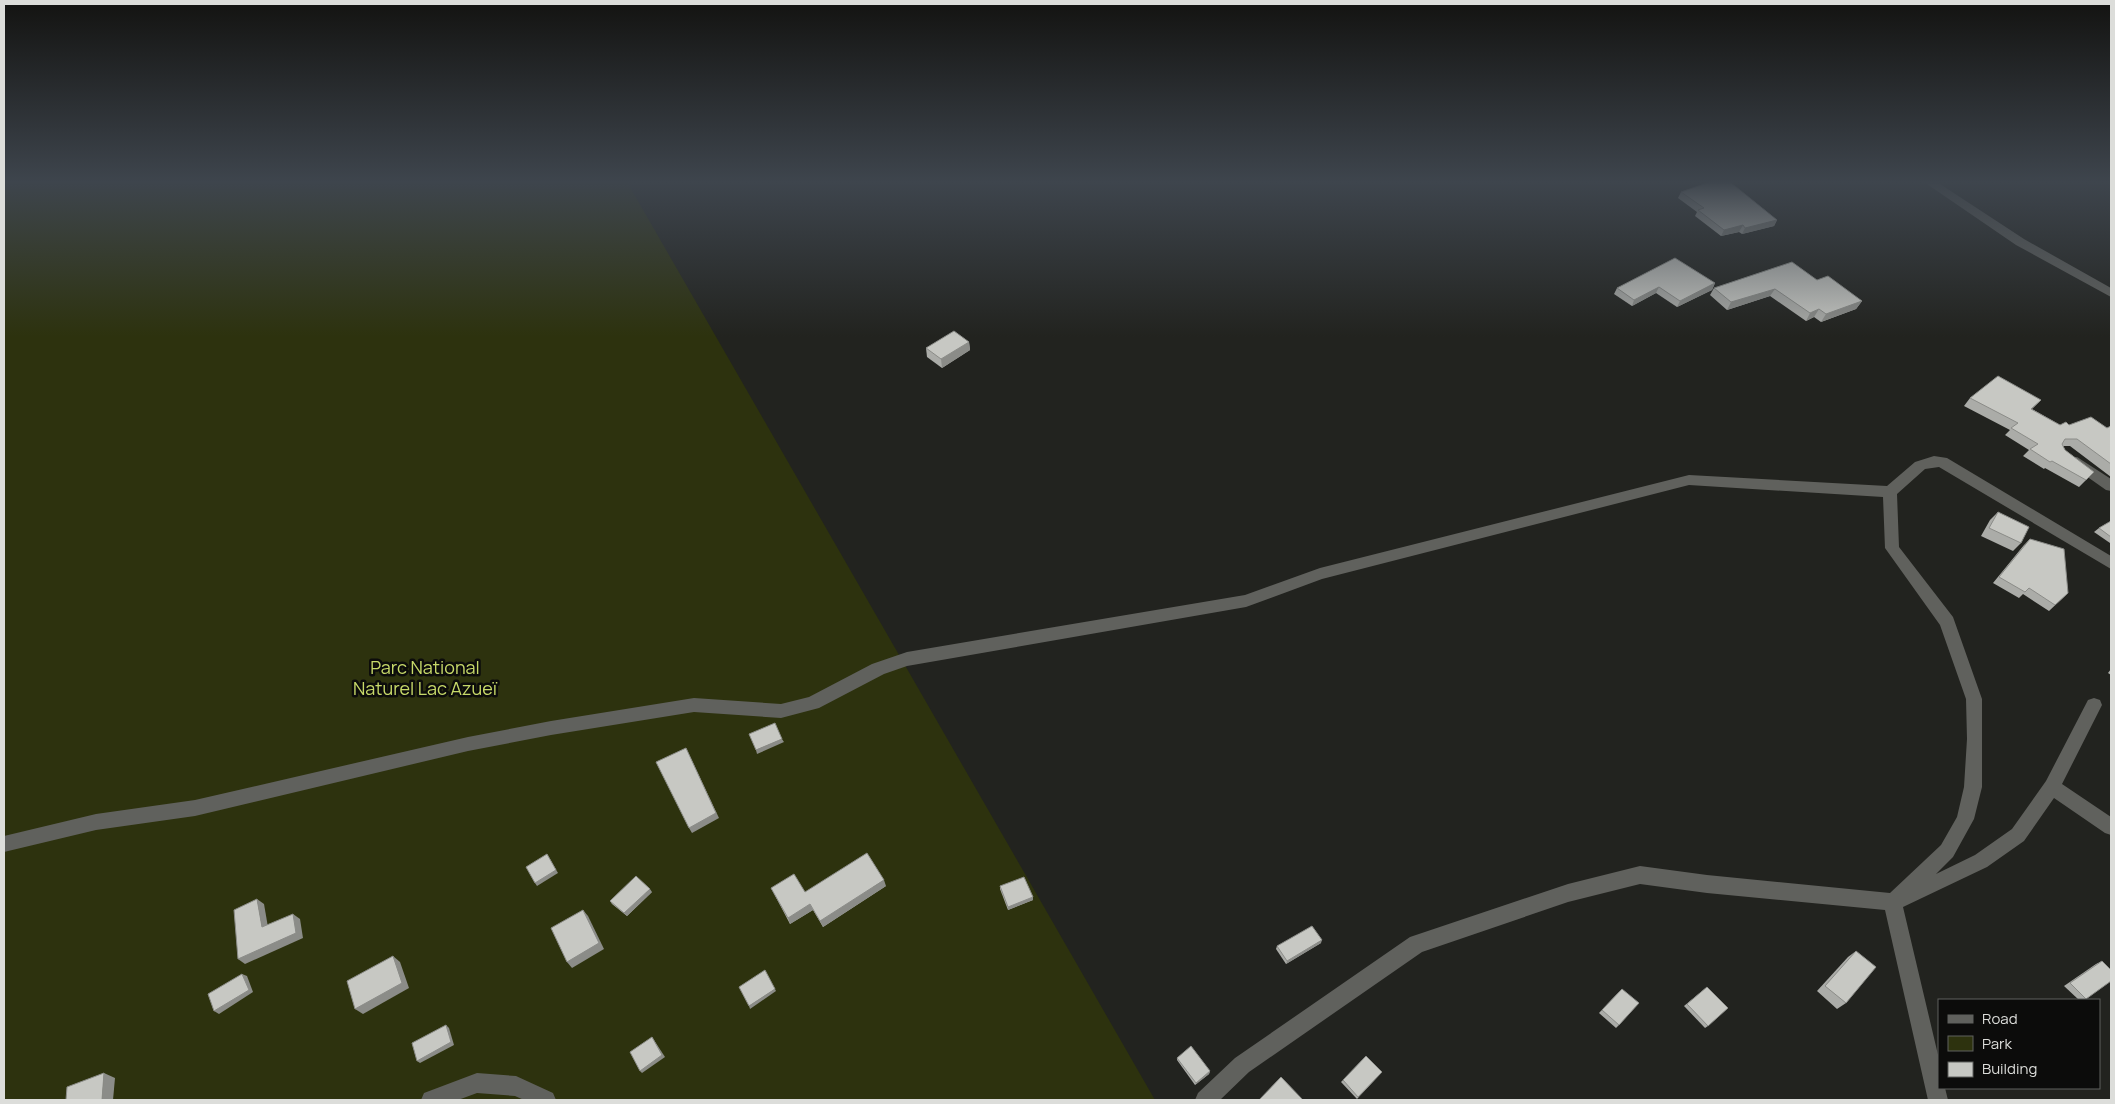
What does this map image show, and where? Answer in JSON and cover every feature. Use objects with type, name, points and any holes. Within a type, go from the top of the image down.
[{"type":"street","points":[[2007,234],[2111,293]]},
{"type":"street","points":[[2064,452],[2111,486]]},
{"type":"street","points":[[4,844],[96,822],[195,808],[468,744],[551,728],[694,705],[782,711],[813,703],[878,668],[907,659],[1246,602],[1320,574],[1689,480],[1890,492],[1923,462],[1932,460],[1942,462],[2111,563]]},
{"type":"street","points":[[1890,492],[1892,548],[1947,622],[1974,700],[1975,739],[1973,787],[1965,818],[1947,851],[1893,902]]},
{"type":"street","points":[[1205,1100],[1242,1065],[1417,944],[1568,893],[1640,875],[1707,884],[1893,902],[1981,861],[2018,835],[2052,787],[2094,705]]},
{"type":"street","points":[[2052,787],[2111,826]]},
{"type":"street","points":[[1893,902],[1938,1100]]},
{"type":"street","points":[[431,1100],[477,1083],[516,1086],[546,1100]]},
{"type":"green space","name":"Parc National Naturel Lac Azueï","points":[[4,234],[657,234],[1155,1100],[4,1100]]},
{"type":"building","points":[[1675,258],[1715,283],[1680,301],[1659,287],[1634,300],[1617,288]]},
{"type":"building","points":[[1792,262],[1817,280],[1828,276],[1862,301],[1826,314],[1819,309],[1810,313],[1775,289],[1731,302],[1714,288]]},
{"type":"building","points":[[954,331],[969,342],[941,359],[926,348]]},
{"type":"building","points":[[1998,376],[2041,400],[2031,409],[2060,425],[2066,422],[2069,425],[2091,417],[2107,428],[2111,426],[2111,464],[2077,439],[2065,439],[2062,444],[2065,450],[2094,472],[2086,480],[2052,461],[2050,462],[2030,449],[2038,444],[2011,428],[2018,423],[1970,398]]},
{"type":"building","points":[[1998,512],[2029,527],[2021,543],[1989,528]]},
{"type":"building","points":[[2111,521],[2111,537],[2099,528]]},
{"type":"building","points":[[2030,539],[2064,549],[2068,593],[2055,605],[2029,588],[2025,592],[1999,577]]},
{"type":"building","points":[[775,723],[782,739],[756,750],[749,734]]},
{"type":"building","points":[[686,748],[716,813],[689,828],[656,762]]},
{"type":"building","points":[[867,853],[884,880],[820,921],[810,904],[788,918],[771,888],[794,874],[805,892]]},
{"type":"building","points":[[547,854],[556,870],[535,883],[526,867]]},
{"type":"building","points":[[636,876],[650,889],[624,913],[610,901]]},
{"type":"building","points":[[1024,877],[1033,897],[1008,907],[1000,886]]},
{"type":"building","points":[[257,899],[262,927],[293,914],[296,933],[238,959],[234,910]]},
{"type":"building","points":[[583,910],[599,943],[567,962],[551,928]]},
{"type":"building","points":[[1312,926],[1322,940],[1287,961],[1277,946]]},
{"type":"building","points":[[1856,951],[1876,967],[1846,1003],[1825,986]]},
{"type":"building","points":[[393,956],[402,983],[355,1009],[347,981]]},
{"type":"building","points":[[2102,961],[2111,970],[2111,981],[2086,999],[2070,983]]},
{"type":"building","points":[[765,970],[775,989],[749,1006],[739,987]]},
{"type":"building","points":[[242,974],[249,990],[214,1011],[208,994]]},
{"type":"building","points":[[1707,987],[1728,1008],[1708,1026],[1687,1004]]},
{"type":"building","points":[[1622,989],[1639,1003],[1619,1025],[1602,1010]]},
{"type":"building","points":[[446,1025],[451,1042],[417,1061],[412,1043]]},
{"type":"building","points":[[652,1037],[662,1055],[640,1071],[630,1052]]},
{"type":"building","points":[[1191,1046],[1210,1071],[1196,1083],[1177,1058]]},
{"type":"building","points":[[1366,1056],[1382,1072],[1358,1097],[1343,1080]]},
{"type":"building","points":[[104,1073],[102,1100],[66,1100],[67,1087]]},
{"type":"building","points":[[1281,1077],[1303,1100],[1259,1100]]}]
